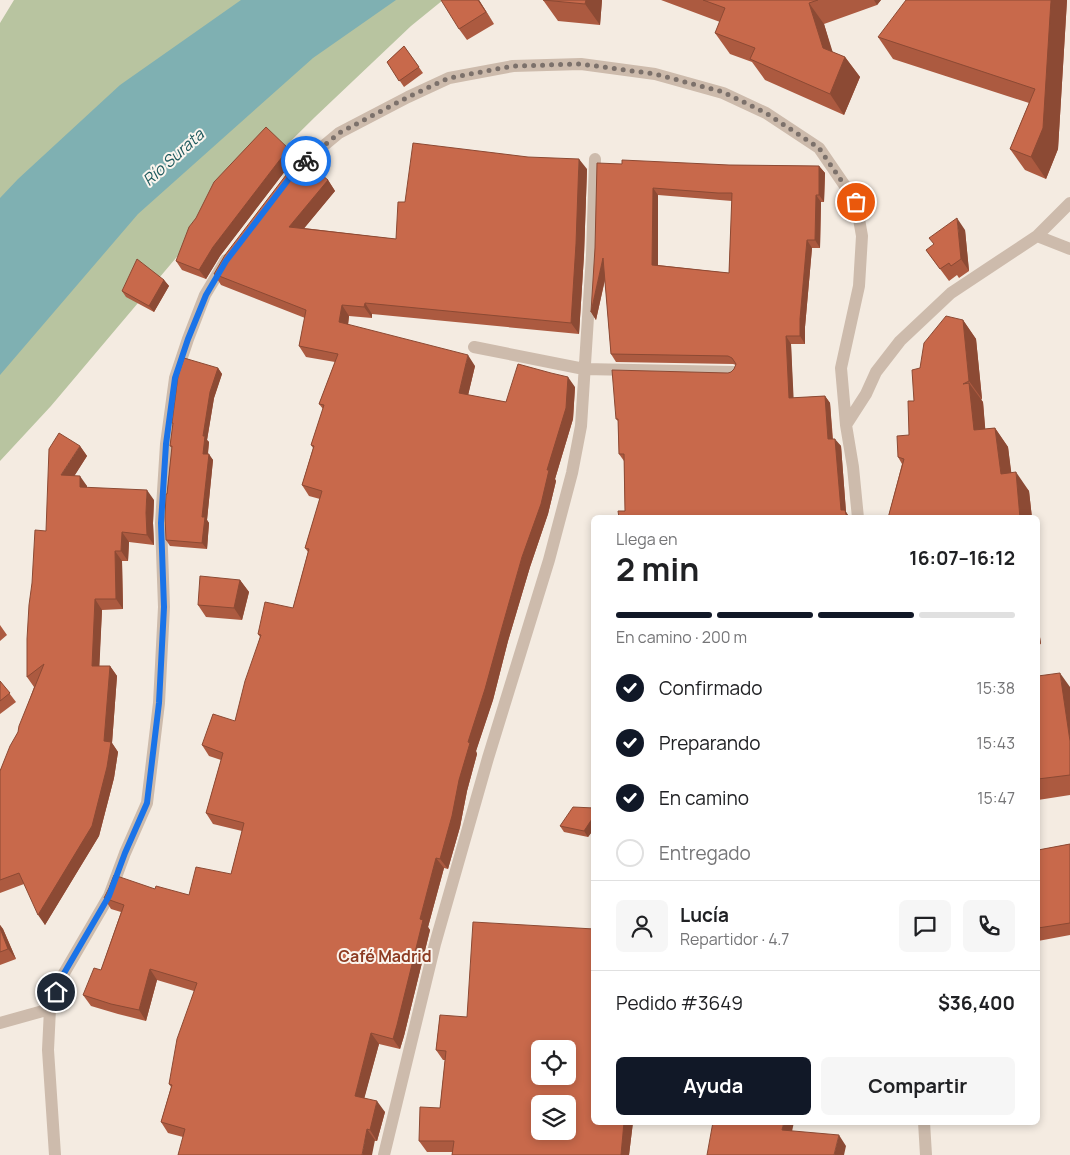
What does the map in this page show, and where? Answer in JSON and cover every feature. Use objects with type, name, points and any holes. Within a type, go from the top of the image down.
[{"type":"street","points":[[287,182],[298,167],[339,133],[408,97],[449,78],[513,66],[581,64],[655,74],[723,92],[766,113],[819,148],[856,202],[862,236],[859,286],[841,368],[858,515]]},
{"type":"street","points":[[384,1155],[435,944],[490,752],[549,560],[572,473],[581,426],[592,255],[595,159]]},
{"type":"street","points":[[846,425],[866,394],[876,372],[900,341],[951,293],[1037,236],[1070,204]]},
{"type":"street","points":[[1037,236],[1070,249]]},
{"type":"street","points":[[55,1155],[48,1050],[50,1009],[63,975],[109,896],[147,803],[159,703],[164,607],[161,523],[166,444],[175,378],[206,295],[231,254]]},
{"type":"street","points":[[474,347],[584,369],[733,372]]},
{"type":"street","points":[[0,1023],[50,1009]]},
{"type":"street","points":[[924,1125],[926,1155]]},
{"type":"green space","points":[[14,0],[443,0],[411,26],[229,202],[181,252],[51,406],[0,461],[0,23]]},
{"type":"water","name":"Río Surata","points":[[241,0],[396,0],[313,58],[138,214],[0,375],[0,198],[120,85]]},
{"type":"building","points":[[441,0],[478,0],[486,12],[459,29]]},
{"type":"building","points":[[543,0],[586,0],[585,4]]},
{"type":"building","points":[[703,0],[818,0],[809,3],[823,48],[845,57],[830,94],[750,59],[755,48],[715,33],[725,8]]},
{"type":"building","points":[[906,0],[1051,0],[1043,128],[1031,157],[1010,149],[1035,89],[878,37]]},
{"type":"building","points":[[404,46],[419,67],[399,81],[387,62]]},
{"type":"building","points":[[266,127],[290,150],[285,153],[213,247],[199,270],[176,261],[189,227],[196,218],[214,182]]},
{"type":"building","points":[[413,143],[528,157],[579,159],[571,323],[365,303],[364,307],[342,305],[339,322],[468,355],[459,393],[506,402],[518,364],[568,377],[566,408],[547,470],[549,470],[541,504],[522,557],[468,742],[470,743],[440,859],[436,858],[420,919],[423,920],[393,1039],[371,1033],[355,1096],[377,1101],[370,1130],[367,1129],[362,1155],[178,1155],[185,1129],[161,1122],[172,1085],[169,1084],[177,1039],[197,983],[150,969],[139,1010],[83,995],[94,968],[101,970],[124,905],[104,898],[114,875],[155,889],[156,886],[189,895],[196,867],[231,874],[244,823],[206,813],[223,753],[202,745],[213,714],[235,721],[245,681],[261,635],[258,634],[265,602],[293,608],[309,549],[305,548],[322,491],[302,485],[314,446],[311,445],[324,405],[319,404],[338,354],[299,346],[306,310],[214,274],[225,255],[301,158],[328,180],[289,227],[396,239],[398,202],[405,202]]},
{"type":"building","points":[[622,160],[729,165],[819,166],[819,195],[816,195],[815,240],[807,240],[800,336],[786,336],[789,398],[825,396],[828,439],[835,439],[841,510],[845,510],[846,515],[619,515],[618,511],[625,511],[624,454],[619,454],[618,419],[616,419],[612,370],[728,373],[734,369],[736,364],[728,356],[611,354],[603,258],[591,312],[597,163],[622,164]],"holes":[[[653,188],[732,193],[729,273],[652,265]]]},
{"type":"building","points":[[957,218],[961,259],[951,266],[949,263],[940,269],[926,250],[934,244],[929,238]]},
{"type":"building","points":[[137,259],[164,280],[149,306],[122,291]]},
{"type":"building","points":[[946,316],[963,320],[969,381],[963,384],[969,383],[974,430],[995,428],[1001,474],[1016,472],[1020,515],[889,515],[904,459],[898,457],[897,436],[909,435],[908,401],[914,401],[912,370],[920,368],[924,343]]},
{"type":"building","points":[[184,358],[218,368],[210,392],[203,436],[205,436],[203,454],[209,454],[202,517],[205,517],[202,543],[166,540],[166,494],[172,446],[170,446],[172,423],[178,376]]},
{"type":"building","points":[[59,433],[80,446],[61,475],[80,476],[80,487],[147,490],[147,535],[122,532],[121,551],[115,551],[116,599],[95,599],[92,666],[110,666],[104,741],[111,742],[107,767],[92,826],[38,915],[19,873],[0,880],[0,771],[18,732],[44,664],[27,677],[27,639],[35,530],[46,531],[49,449]]},
{"type":"building","points":[[200,576],[240,580],[234,608],[198,605]]},
{"type":"building","points":[[1060,673],[1070,741],[1070,775],[1040,779],[1040,676]]},
{"type":"building","points":[[0,681],[10,693],[0,701]]},
{"type":"building","points":[[573,807],[591,808],[591,820],[584,831],[560,826]]},
{"type":"building","points":[[1070,844],[1070,923],[1040,928],[1040,850]]},
{"type":"building","points":[[473,922],[591,929],[591,1125],[624,1125],[621,1155],[452,1155],[454,1141],[419,1141],[420,1107],[440,1108],[446,1051],[436,1050],[440,1015],[467,1017]]},
{"type":"building","points":[[0,928],[8,949],[0,952]]},
{"type":"building","points":[[712,1125],[783,1125],[782,1130],[839,1135],[834,1155],[707,1155]]},
{"type":"way so far","points":[[306,161],[339,133],[449,78],[513,66],[581,64],[655,74],[723,92],[766,113],[819,148],[856,202]]},
{"type":"district","name":"Café Madrid","points":[[385,956]]},
{"type":"route","points":[[56,992],[63,975],[109,896],[147,803],[159,703],[164,607],[161,523],[166,444],[175,378],[206,295],[226,261],[298,167],[306,161]]}]
